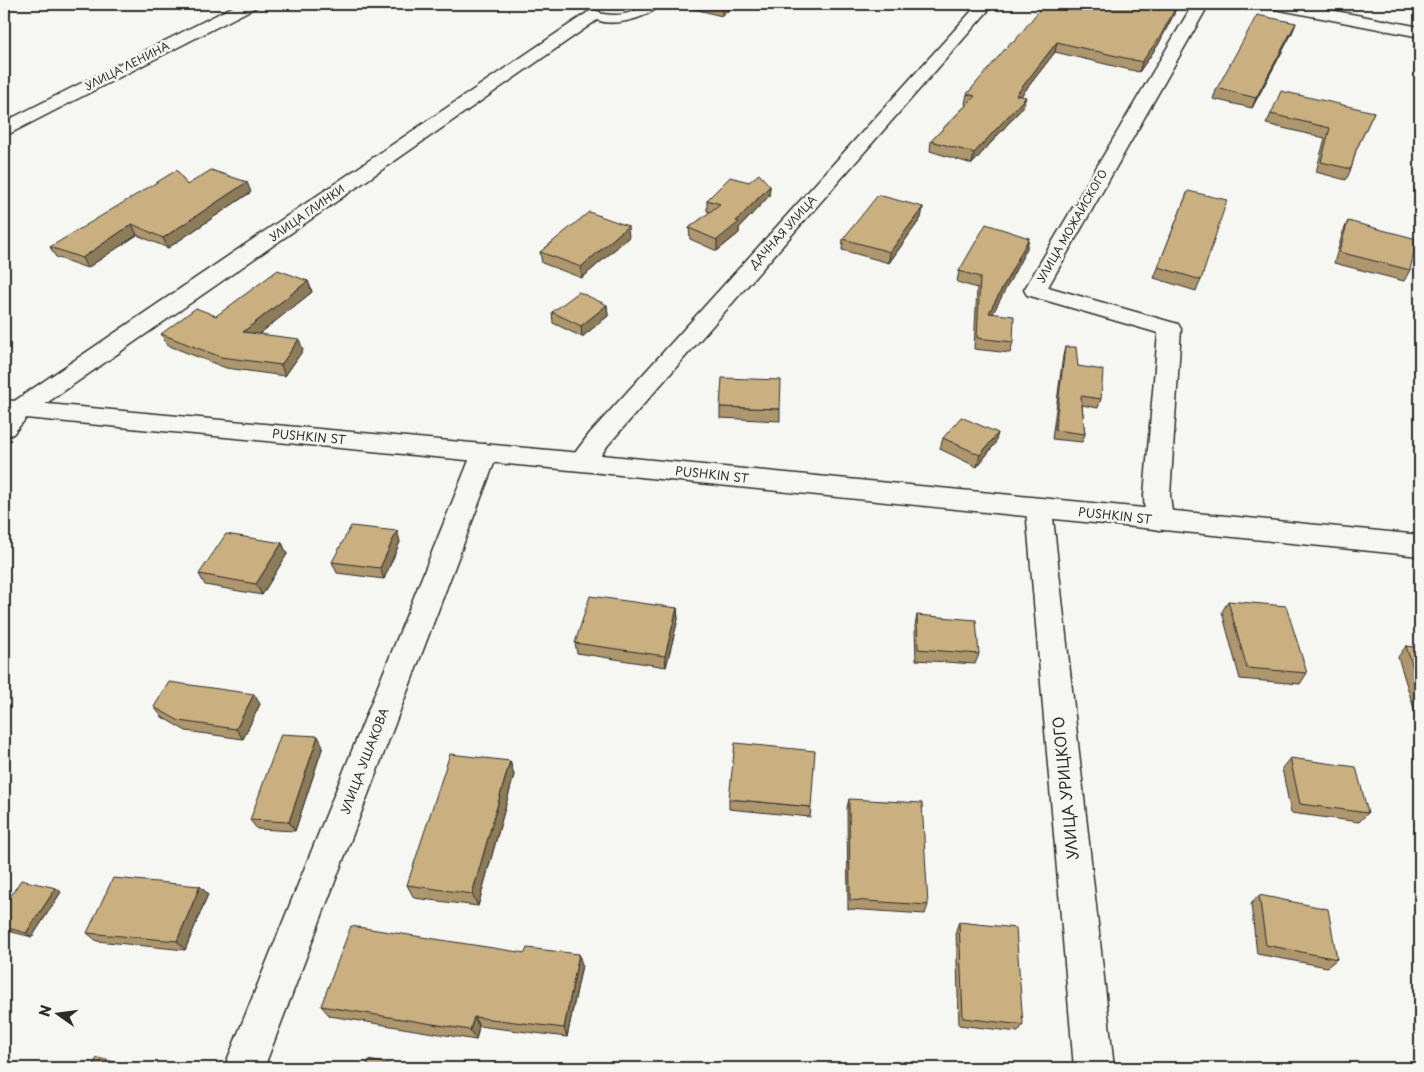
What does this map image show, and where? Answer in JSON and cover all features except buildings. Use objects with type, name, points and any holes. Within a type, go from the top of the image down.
[{"type":"street","name":"УЛИЦА ЛЕНИНА","points":[[4,129],[250,4]]},
{"type":"street","name":"ДАЧНАЯ УЛИЦА","points":[[581,462],[599,439],[986,4]]},
{"type":"street","name":"УЛИЦА МОЖАЙСКОГО","points":[[1159,520],[1157,495],[1170,329],[1035,290],[1201,4]]},
{"type":"street","points":[[1275,4],[1420,32]]},
{"type":"street","name":"УЛИЦА ГЛИНКИ","points":[[9,416],[594,15]]},
{"type":"street","name":"PUSHKIN ST","points":[[9,416],[486,453],[1420,546]]},
{"type":"street","name":"УЛИЦА УШАКОВА","points":[[244,1068],[486,453]]},
{"type":"street","name":"УЛИЦА УРИЦКОГО","points":[[1040,509],[1094,1068]]},
{"type":"lane","points":[[594,15],[600,18],[626,19],[656,4]]}]
